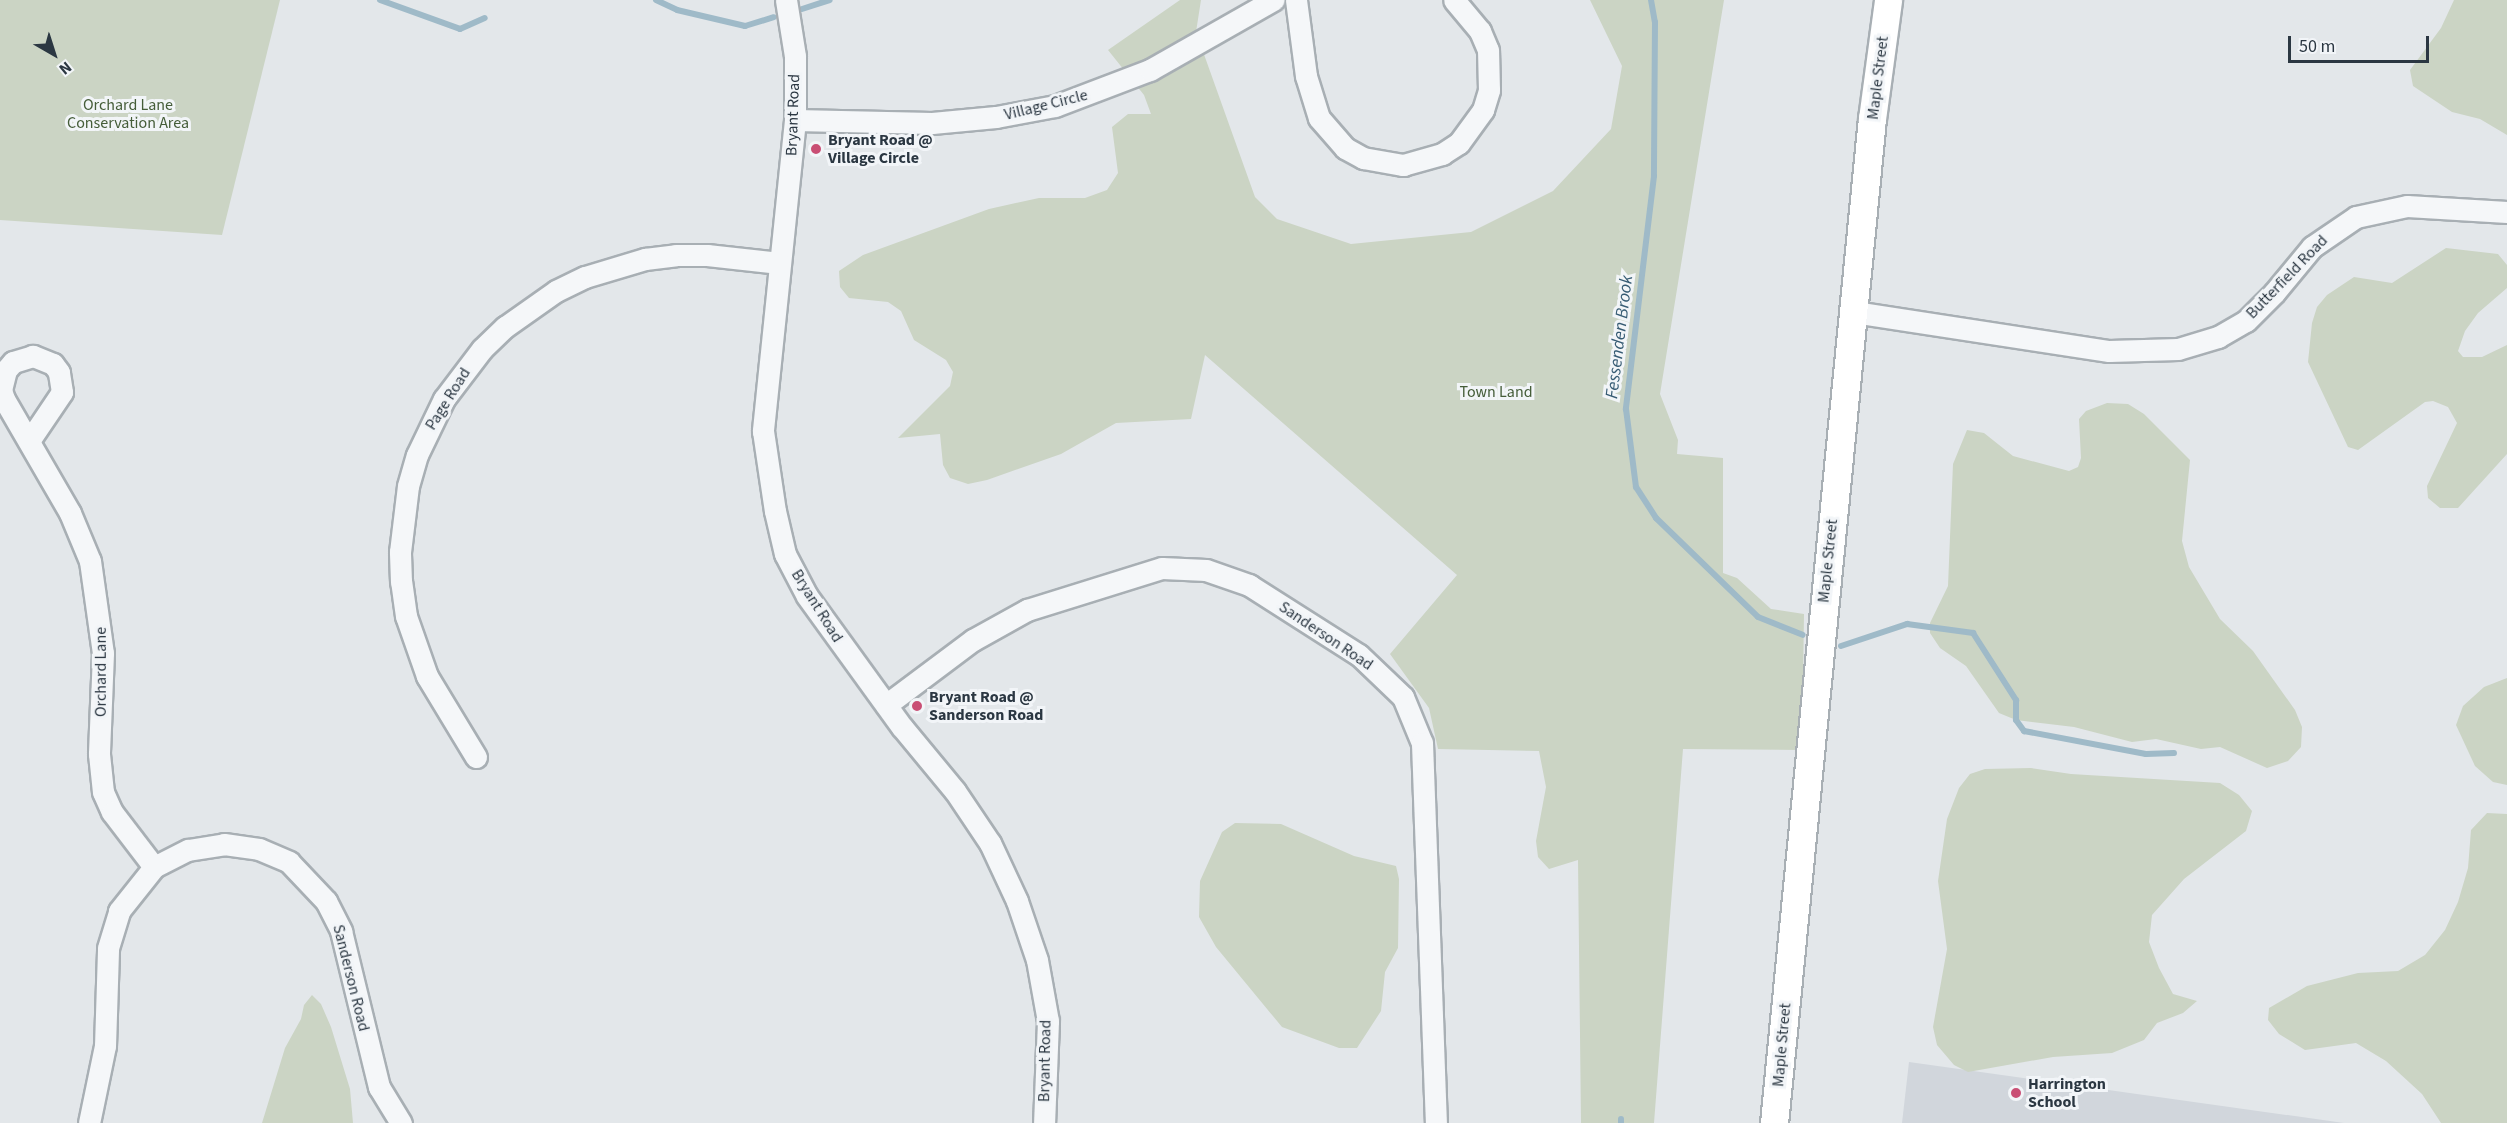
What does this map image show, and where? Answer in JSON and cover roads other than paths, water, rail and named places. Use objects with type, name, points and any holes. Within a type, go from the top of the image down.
[{"type":"main road","name":"Maple Street","points":[[1774,1123],[1854,312],[1888,0]]},
{"type":"street","name":"Bryant Road","points":[[786,0],[795,56],[795,120],[763,431],[775,511],[785,554],[807,596],[886,705],[967,808],[990,843],[1017,901],[1036,960],[1048,1021],[1044,1123]]},
{"type":"street","name":"Village Circle","points":[[795,120],[932,123],[996,117],[1055,106],[1150,70],[1273,0]]},
{"type":"street","points":[[1296,0],[1306,76],[1319,118],[1345,148],[1363,158],[1403,165],[1442,154],[1459,143],[1478,119],[1489,90],[1491,70],[1484,40],[1469,14],[1454,0]]},
{"type":"street","name":"Butterfield Road","points":[[1854,312],[2109,351],[2178,349],[2218,337],[2246,321],[2274,293],[2312,247],[2355,217],[2407,206],[2507,212]]},
{"type":"street","name":"Page Road","points":[[476,757],[427,676],[406,616],[401,582],[400,552],[408,486],[417,455],[444,399],[482,349],[505,327],[547,297],[585,278],[645,259],[676,255],[707,255],[780,263]]},
{"type":"street","name":"Orchard Lane","points":[[28,441],[70,513],[96,588],[103,654],[99,754],[103,792],[112,812],[154,867]]},
{"type":"street","name":"Sanderson Road","points":[[886,705],[973,640],[1027,610],[1162,568],[1206,570],[1249,585],[1359,655],[1403,697],[1422,743],[1436,1123]]},
{"type":"street","name":"Sanderson Road","points":[[89,1123],[105,1046],[112,930],[129,894],[154,867],[188,850],[242,845],[288,862],[315,885],[341,931],[373,1069],[401,1123]]},
{"type":"waterway","points":[[380,0],[460,29],[485,18]]},
{"type":"waterway","points":[[656,0],[677,10],[745,26],[774,17]]},
{"type":"waterway","points":[[802,9],[830,0]]},
{"type":"waterway","name":"Fessenden Brook","points":[[1651,0],[1655,22],[1654,176],[1626,409],[1636,487],[1656,518],[1758,617],[1803,635]]},
{"type":"waterway","name":"Fessenden Brook","points":[[1841,646],[1907,624],[1973,633],[2016,700],[2016,720],[2024,731],[2146,754],[2174,753]]},
{"type":"place","name":"Bryant Road @ Village Circle","points":[[816,149]]},
{"type":"place","name":"Bryant Road @ Sanderson Road","points":[[917,706]]},
{"type":"place","name":"Harrington School","points":[[2016,1093]]},
{"type":"park label","name":"Orchard Lane Conservation Area","points":[[128,114]]},
{"type":"park label","name":"Town Land","points":[[1496,392]]}]
